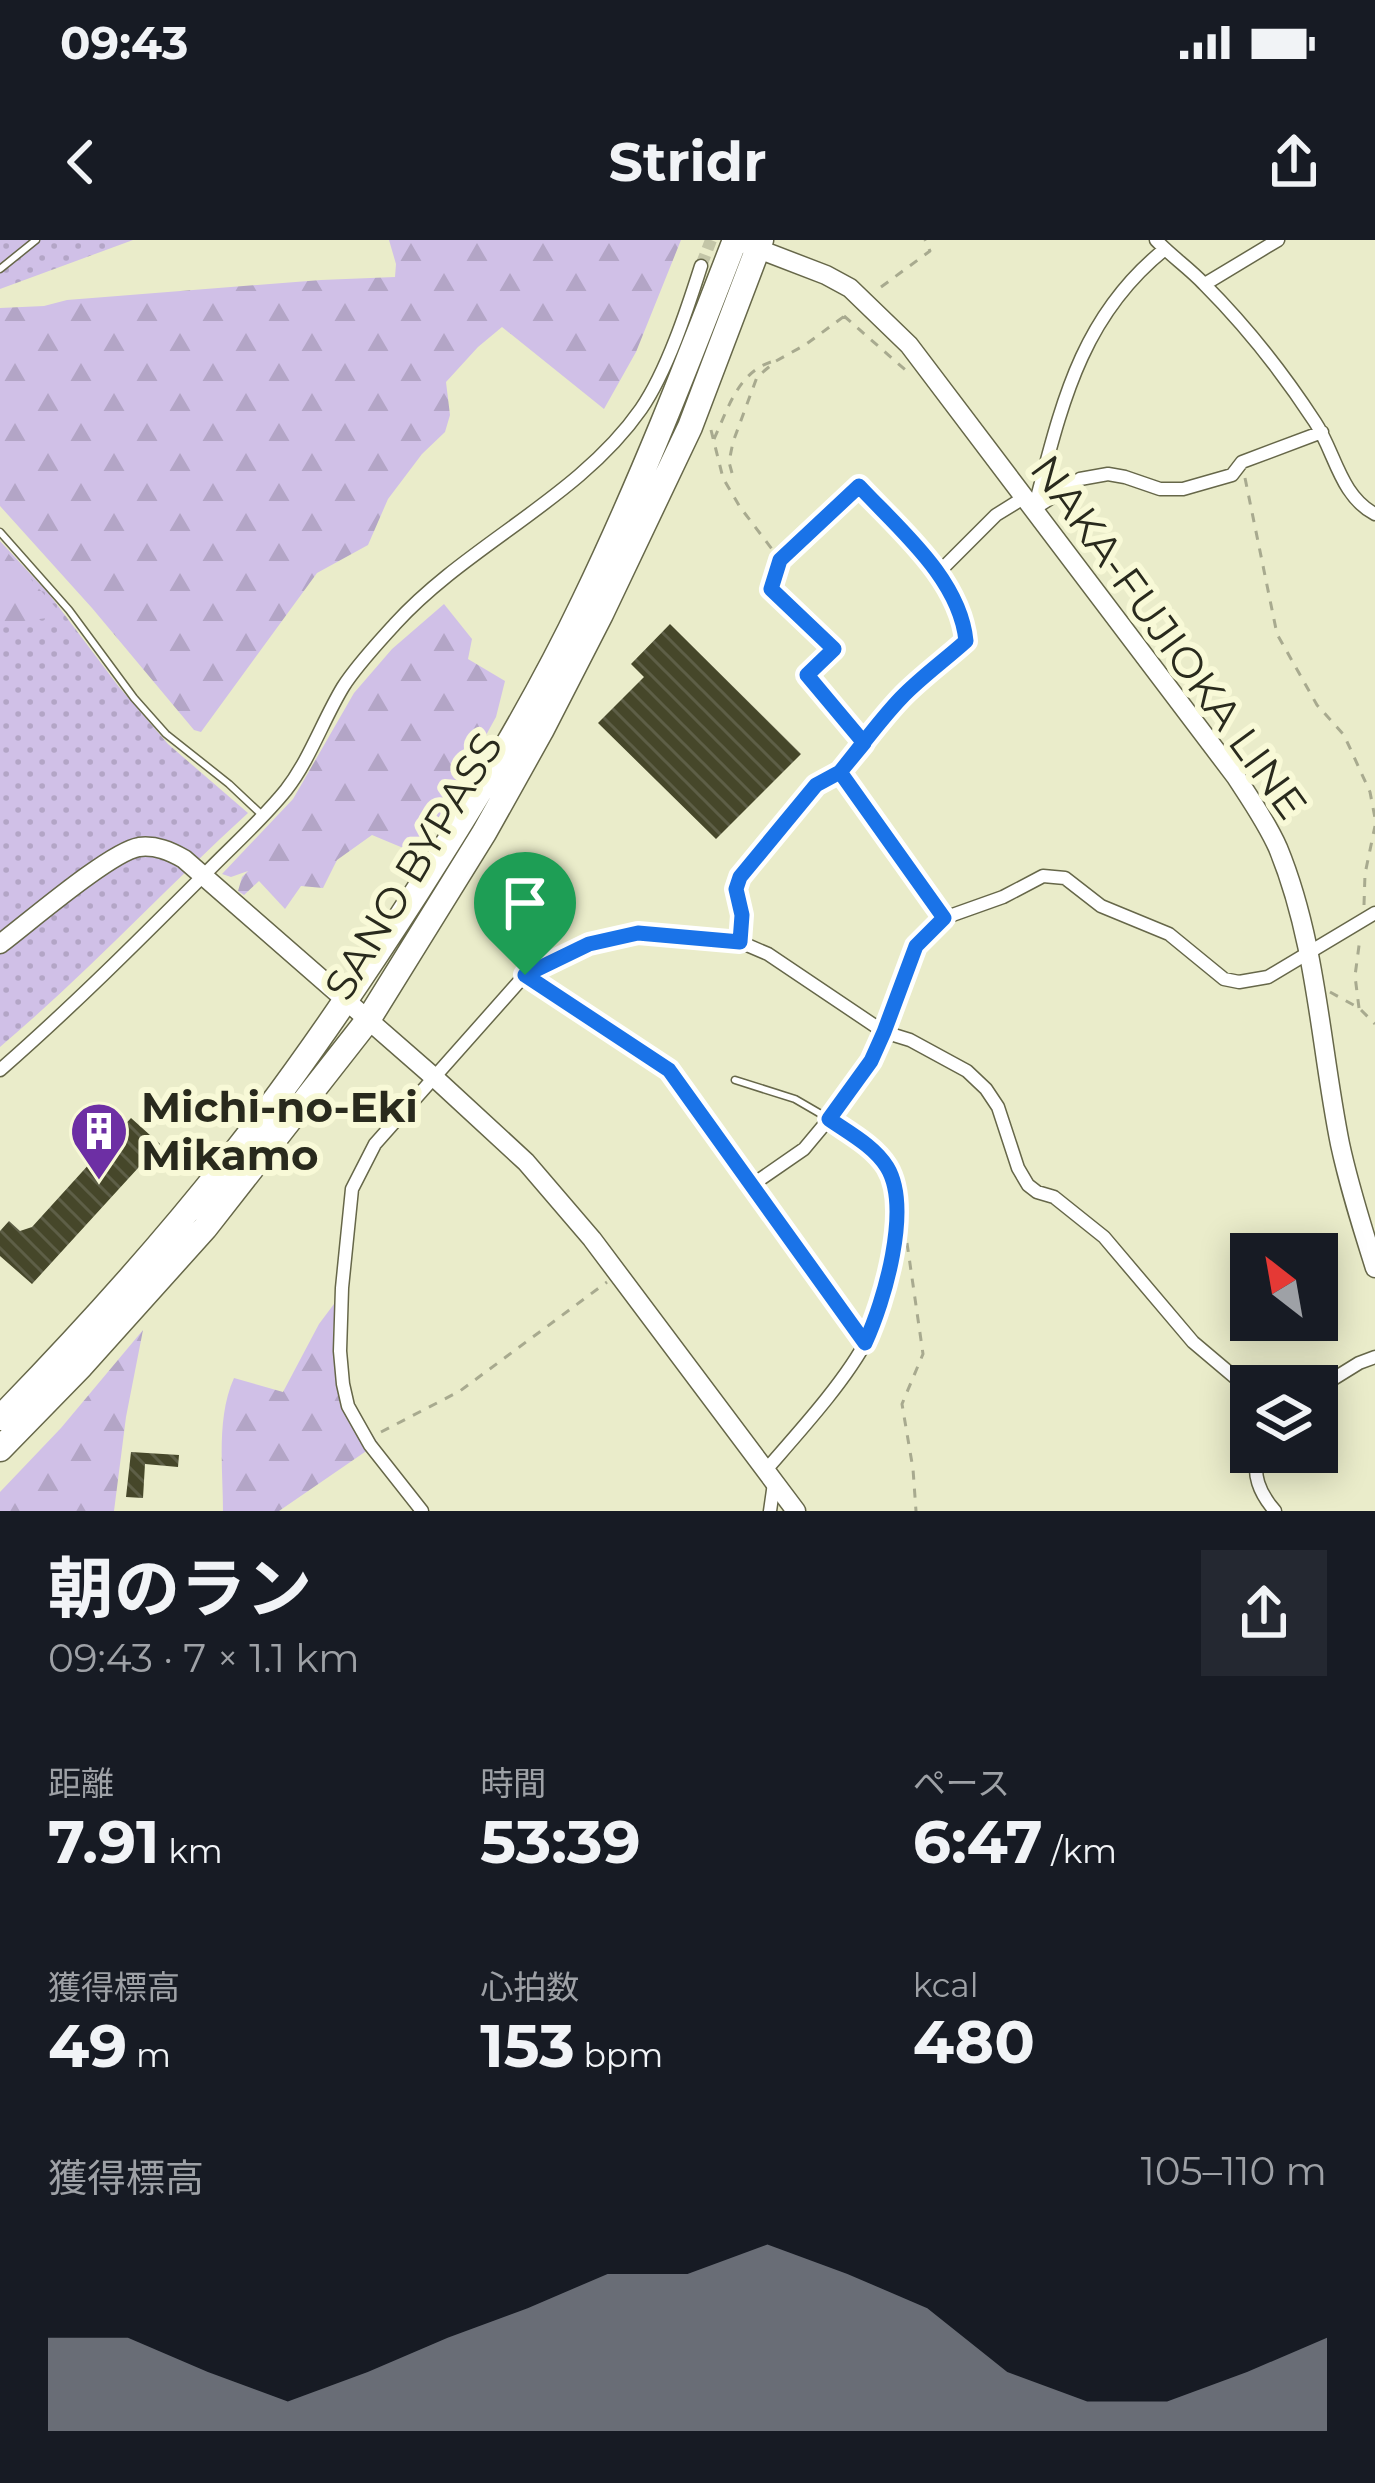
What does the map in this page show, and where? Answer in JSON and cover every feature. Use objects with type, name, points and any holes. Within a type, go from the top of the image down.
[{"type":"highway","name":"SANO BYPASS","points":[[0,1449],[205,1228],[368,1020],[484,833],[601,614],[696,410],[747,242]]},
{"type":"highway","name":"SANO BYPASS","points":[[0,1418],[66,1351],[232,1156],[346,1001],[463,820],[583,603],[747,242]]},
{"type":"main road","name":"NAKA-FUJIOKA LINE","points":[[747,242],[826,275],[864,299],[909,345],[1260,815],[1284,866],[1309,953],[1340,1144],[1375,1268]]},
{"type":"main road","points":[[0,944],[110,861],[136,848],[163,848],[184,860],[526,1162],[569,1210],[796,1511]]},
{"type":"street","points":[[1204,284],[1278,240]]},
{"type":"street","points":[[1030,503],[1078,361],[1125,287],[1161,245],[1204,284],[1289,383],[1322,432],[1346,488],[1375,514]]},
{"type":"street","points":[[0,1070],[134,948],[264,816],[289,786],[344,685],[398,621],[443,579],[594,461],[627,428],[645,404],[682,323],[701,266]]},
{"type":"street","points":[[740,942],[742,915],[736,889],[740,877],[816,785],[840,772],[904,695],[966,641],[964,620],[939,572],[996,515],[1080,479],[1108,474],[1160,489],[1183,489],[1232,475],[1242,462],[1322,432]]},
{"type":"street","points":[[840,772],[944,918]]},
{"type":"street","points":[[752,1185],[804,1149],[871,1061],[916,946],[944,918],[1003,897],[1043,876],[1065,878],[1101,906],[1169,934],[1224,979],[1253,982],[1375,913]]},
{"type":"street","points":[[422,1511],[348,1406],[340,1351],[352,1189],[375,1144],[525,975],[589,944],[638,933],[740,942],[768,954],[884,1032],[967,1071],[986,1088],[1004,1119],[1028,1185],[1054,1197],[1104,1238],[1193,1342],[1230,1373]]},
{"type":"street","points":[[525,975],[669,1070],[865,1343]]},
{"type":"street","points":[[770,1511],[770,1477],[865,1343],[880,1299],[897,1216],[897,1193],[878,1154],[829,1119]]},
{"type":"street","points":[[1338,1377],[1375,1357]]},
{"type":"street","points":[[1256,1473],[1276,1511]]},
{"type":"lane","points":[[0,268],[36,240]]},
{"type":"lane","points":[[0,532],[166,734],[264,816]]},
{"type":"lane","points":[[735,1080],[795,1099],[829,1119]]},
{"type":"path","points":[[881,287],[930,251],[925,240]]},
{"type":"path","points":[[714,440],[741,382],[753,370],[805,345],[851,310]]},
{"type":"path","points":[[732,472],[733,442],[749,394],[757,377],[776,361]]},
{"type":"path","points":[[696,410],[708,422],[723,478],[780,560]]},
{"type":"path","points":[[1242,462],[1276,634],[1317,705],[1344,735],[1370,792],[1375,818]]},
{"type":"path","points":[[864,743],[807,675],[834,649],[771,589],[780,560],[859,486],[939,572]]},
{"type":"path","points":[[1317,988],[1339,994],[1375,1024]]},
{"type":"path","points":[[897,1216],[913,1273],[923,1354],[902,1404],[916,1511]]},
{"type":"path","points":[[367,1439],[460,1391],[618,1274]]},
{"type":"green space","points":[[0,240],[133,240],[0,289]]},
{"type":"green space","points":[[389,240],[681,240],[636,352],[604,409],[502,327],[478,347],[446,382],[450,415],[445,432],[388,499],[368,545],[317,573],[201,732],[194,730],[0,506],[0,308],[395,277]]},
{"type":"green space","points":[[0,541],[49,594],[168,744],[248,813],[0,1047]]},
{"type":"green space","points":[[0,544],[63,616],[0,624]]},
{"type":"green space","points":[[444,604],[472,639],[468,659],[505,681],[496,717],[420,855],[372,835],[337,860],[323,888],[301,886],[285,909],[259,881],[244,895],[238,891],[248,871],[231,877],[222,874],[293,799],[354,693],[392,649]]},
{"type":"green space","points":[[337,1300],[333,1338],[338,1366],[378,1443],[279,1511],[223,1511],[223,1427],[234,1378],[283,1392]]},
{"type":"green space","points":[[143,1330],[114,1511],[0,1511],[0,1492]]},
{"type":"building","points":[[670,624],[801,754],[716,839],[598,723],[644,677],[631,664]]},
{"type":"building","name":"Michi-no-Eki Mikamo","points":[[131,1118],[160,1144],[32,1284],[0,1256],[0,1231],[9,1221],[20,1231],[32,1227]]},
{"type":"building","points":[[131,1452],[179,1455],[178,1467],[145,1464],[143,1498],[126,1497]]},
{"type":"tunnel","points":[[701,266],[711,240]]},
{"type":"place","name":"Michi-no-Eki Mikamo","points":[[99,1182]]},
{"type":"route","points":[[525,975],[589,944],[638,933],[740,942],[742,915],[736,889],[740,877],[816,785],[840,772],[864,743],[807,675],[834,649],[771,589],[780,560],[859,486],[939,572],[964,620],[966,641],[904,695],[840,772],[944,918],[916,946],[871,1061],[829,1119],[878,1154],[897,1193],[890,1261],[865,1343],[669,1070],[525,975]]}]
